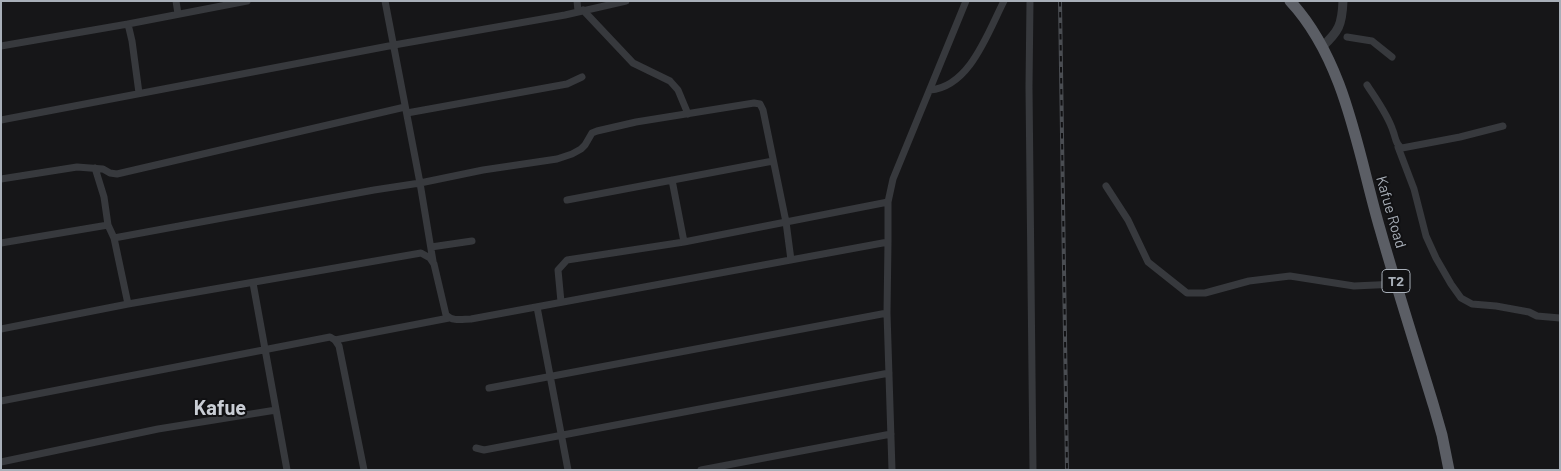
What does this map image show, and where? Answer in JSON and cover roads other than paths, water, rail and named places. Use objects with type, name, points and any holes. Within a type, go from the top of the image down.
[{"type":"highway","name":"Kafue Road","points":[[1290,1],[1314,32],[1341,92],[1439,426],[1448,470]]},
{"type":"street","points":[[176,1],[178,14]]},
{"type":"street","points":[[1,46],[247,1]]},
{"type":"street","points":[[386,1],[433,261],[445,312],[449,318]]},
{"type":"street","points":[[577,1],[581,11],[633,63],[675,85],[688,114]]},
{"type":"street","points":[[1,120],[626,1]]},
{"type":"street","points":[[892,470],[887,313],[888,202],[895,175],[966,1]]},
{"type":"street","points":[[930,90],[946,86],[959,78],[965,71],[978,51],[1004,1]]},
{"type":"street","points":[[1030,1],[1029,104],[1033,470]]},
{"type":"street","points":[[1322,47],[1336,33],[1343,14],[1343,1]]},
{"type":"street","points":[[128,24],[139,93]]},
{"type":"street","points":[[1348,37],[1372,41],[1392,57]]},
{"type":"street","points":[[1,179],[77,167],[95,168],[117,174],[406,110],[567,84],[582,77]]},
{"type":"street","points":[[1367,85],[1388,120],[1414,188],[1426,236],[1432,251],[1461,298],[1472,304],[1496,306],[1529,312],[1536,316],[1560,318]]},
{"type":"street","points":[[114,238],[374,190],[420,184],[492,168],[557,159],[581,149],[586,145],[592,133],[597,130],[754,103],[760,104],[763,110],[786,222],[791,260]]},
{"type":"street","points":[[1398,147],[1418,146],[1503,126]]},
{"type":"street","points":[[567,200],[773,161]]},
{"type":"street","points":[[95,168],[104,198],[108,225],[114,238],[128,304]]},
{"type":"street","points":[[672,180],[684,242]]},
{"type":"street","points":[[1106,186],[1128,220],[1148,262],[1188,293],[1205,292],[1250,281],[1290,276],[1354,286],[1397,284]]},
{"type":"street","points":[[561,302],[558,270],[567,260],[684,242],[888,202]]},
{"type":"street","points":[[1,243],[108,225]]},
{"type":"street","points":[[431,248],[472,241]]},
{"type":"street","points":[[335,340],[449,318],[456,320],[493,316],[888,242]]},
{"type":"street","points":[[1,329],[128,304],[421,253],[433,261]]},
{"type":"street","points":[[253,283],[287,470]]},
{"type":"street","points":[[537,308],[568,470]]},
{"type":"street","points":[[489,388],[887,313]]},
{"type":"street","points":[[1,401],[330,337],[339,346],[364,470]]},
{"type":"street","points":[[476,448],[484,450],[889,374]]},
{"type":"street","points":[[1,462],[158,428],[276,410]]},
{"type":"street","points":[[701,470],[891,434]]},
{"type":"railway","points":[[1060,1],[1067,470]]},
{"type":"district","name":"Kafue","points":[[220,408]]}]
